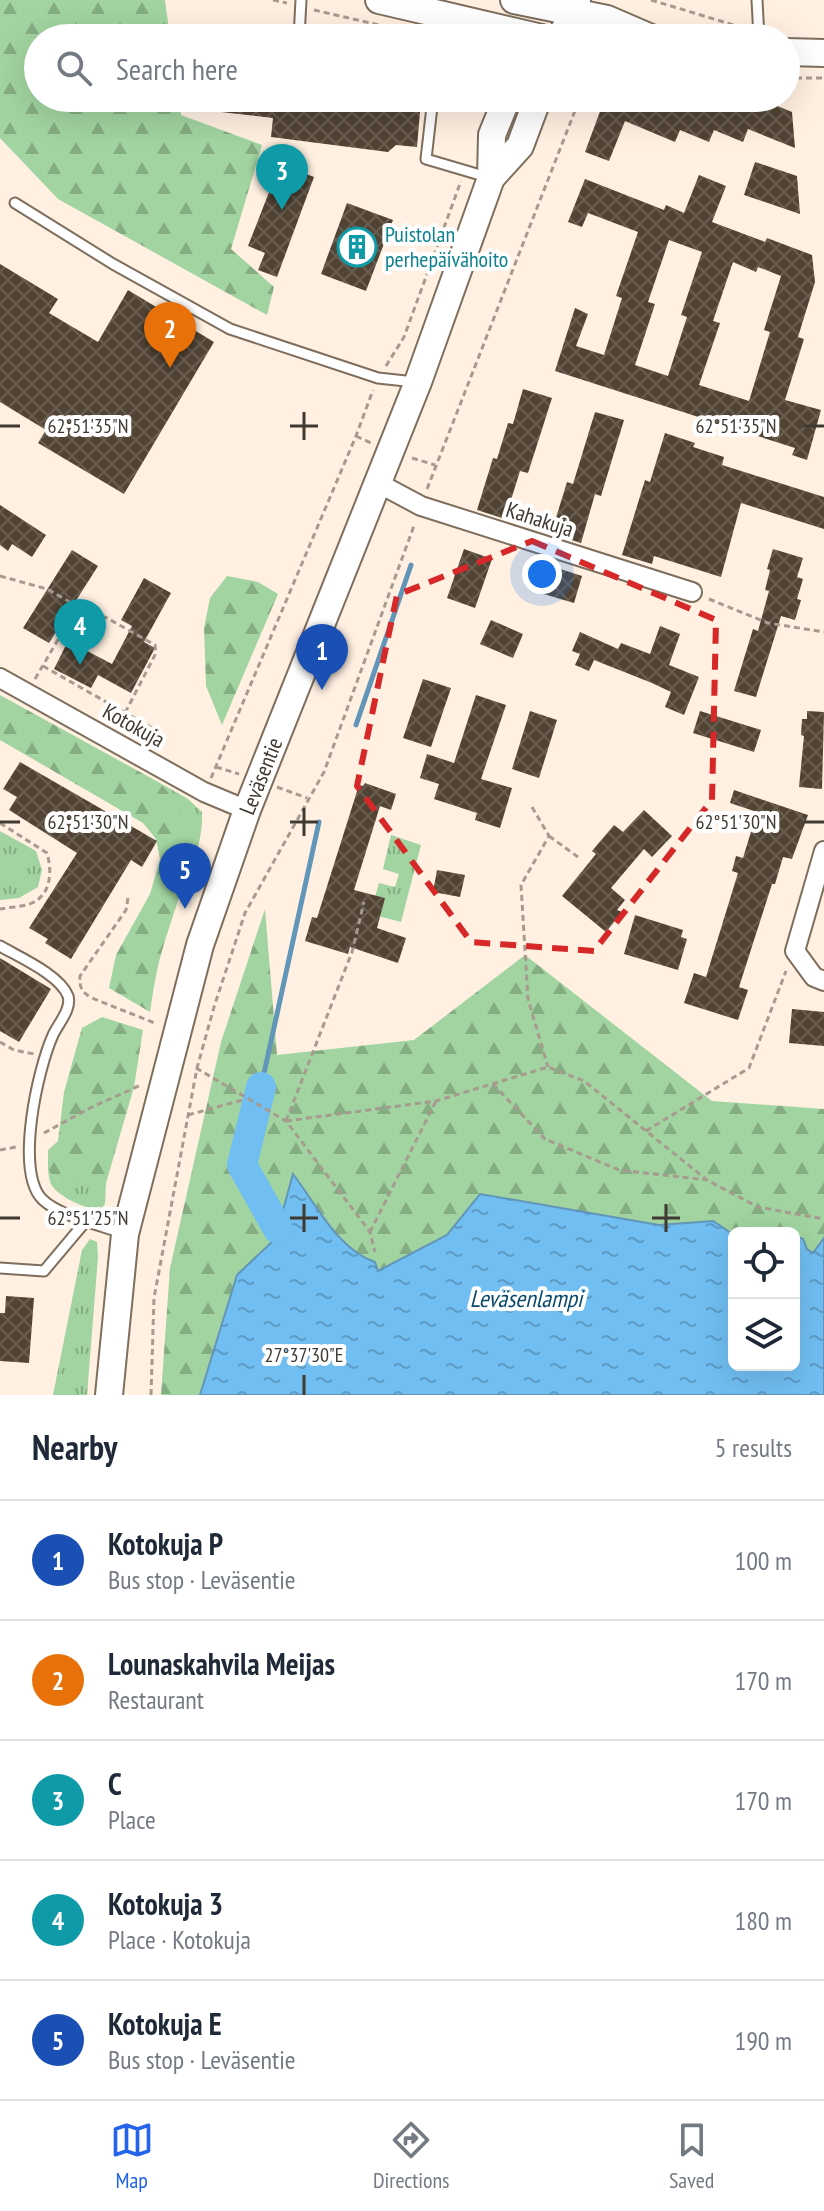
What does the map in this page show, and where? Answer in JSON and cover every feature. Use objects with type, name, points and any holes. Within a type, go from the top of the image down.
[{"type":"main road","points":[[379,0],[480,24]]},
{"type":"main road","points":[[514,0],[574,6],[619,24]]},
{"type":"main road","points":[[540,24],[547,3]]},
{"type":"main road","points":[[800,52],[824,53]]},
{"type":"main road","name":"Leväsentie","points":[[109,1395],[125,1234],[200,945],[247,810],[418,382],[491,178],[492,135],[501,112]]},
{"type":"main road","name":"Leväsentie","points":[[491,178],[520,146],[533,112]]},
{"type":"street","name":"Kahakuja","points":[[378,483],[421,506],[692,592]]},
{"type":"street","name":"Kotokuja","points":[[0,678],[204,792],[247,810]]},
{"type":"street","points":[[824,851],[795,951],[814,977],[824,981]]},
{"type":"lane","points":[[757,0],[758,24]]},
{"type":"lane","points":[[300,24],[301,3]]},
{"type":"lane","points":[[431,112],[426,159],[491,178]]},
{"type":"lane","points":[[15,203],[113,264],[230,329],[378,378],[418,382]]},
{"type":"lane","points":[[0,946],[47,973],[69,998],[69,1006],[53,1035],[37,1077],[31,1140],[35,1188],[41,1199],[86,1221],[125,1234]]},
{"type":"lane","points":[[0,1268],[44,1271],[86,1221]]},
{"type":"path","points":[[273,0],[301,3],[381,24]]},
{"type":"path","points":[[651,0],[723,24]]},
{"type":"path","points":[[800,78],[824,78]]},
{"type":"path","points":[[151,1395],[154,1298],[197,1068],[245,913],[324,772],[421,506],[575,112]]},
{"type":"path","points":[[204,792],[378,378],[404,337],[465,169]]},
{"type":"path","points":[[0,576],[47,589],[77,607],[149,640],[157,648],[125,713]]},
{"type":"path","points":[[692,592],[768,623],[824,632]]},
{"type":"path","points":[[27,693],[77,607]]},
{"type":"path","points":[[43,666],[159,732]]},
{"type":"path","points":[[532,807],[549,836],[578,857]]},
{"type":"path","points":[[0,823],[47,853],[52,870],[47,888],[34,903],[0,909]]},
{"type":"path","points":[[548,1067],[528,999],[521,885],[549,836]]},
{"type":"path","points":[[128,898],[126,910],[80,976],[80,984],[83,993],[92,998],[157,1024]]},
{"type":"path","points":[[286,1121],[352,952],[364,902]]},
{"type":"path","points":[[646,1131],[749,1068],[795,951]]},
{"type":"path","points":[[0,1042],[14,1050],[45,1056]]},
{"type":"path","points":[[286,1121],[436,1101],[548,1067],[584,1081],[707,1180],[758,1207],[824,1219]]},
{"type":"path","points":[[197,1068],[286,1121],[370,1232],[375,1252]]},
{"type":"path","points":[[492,1084],[545,1139],[619,1170],[707,1180]]},
{"type":"path","points":[[0,1150],[31,1140],[90,1108],[143,1085]]},
{"type":"path","points":[[188,1115],[247,1098]]},
{"type":"path","points":[[370,1232],[436,1101]]},
{"type":"highlighted area","points":[[532,541],[716,620],[712,800],[594,951],[471,942],[357,786],[397,595]]},
{"type":"green space","points":[[0,0],[165,0],[168,24],[24,24],[24,112],[181,112],[181,115],[262,145],[231,249],[274,287],[267,315],[58,199],[0,138]]},
{"type":"green space","points":[[227,576],[258,582],[278,594],[222,725],[206,686],[204,628],[210,598]]},
{"type":"green space","points":[[0,695],[160,783],[175,803],[184,823],[186,865],[158,966],[150,1012],[109,988],[116,955],[150,894],[160,859],[156,839],[143,823],[0,740]]},
{"type":"green space","points":[[160,783],[188,799],[202,812],[199,841],[184,886],[185,859],[179,818],[175,805]]},
{"type":"green space","points":[[0,831],[36,851],[42,870],[38,887],[19,898],[0,900]]},
{"type":"green space","points":[[391,835],[421,845],[401,922],[370,914],[379,883],[395,887],[399,874],[383,869]]},
{"type":"green space","points":[[265,909],[277,1055],[414,1040],[525,955],[712,1101],[824,1109],[824,1238],[814,1253],[800,1240],[800,1227],[728,1227],[728,1232],[713,1221],[659,1225],[480,1194],[447,1235],[378,1271],[375,1262],[361,1256],[339,1236],[293,1175],[275,1239],[237,1275],[200,1395],[161,1395],[170,1268],[221,1042]]},
{"type":"green space","points":[[102,1017],[143,1030],[134,1087],[106,1183],[60,1183],[48,1170],[48,1150],[58,1141],[64,1092],[82,1028]]},
{"type":"green space","points":[[48,1170],[60,1183],[106,1183],[105,1204],[100,1210],[66,1198],[51,1184]]},
{"type":"green space","points":[[90,1239],[97,1242],[98,1257],[87,1395],[53,1395],[82,1250]]},
{"type":"water","name":"Leväsenlampi","points":[[293,1174],[339,1237],[362,1256],[375,1262],[378,1271],[447,1235],[480,1194],[659,1225],[713,1221],[728,1231],[728,1371],[800,1371],[800,1238],[813,1253],[824,1238],[824,1395],[200,1395],[237,1275],[275,1239]]},
{"type":"building","points":[[221,112],[420,112],[417,147],[396,145],[388,152],[271,137],[273,118]]},
{"type":"building","points":[[600,112],[792,112],[795,148],[748,129],[743,142],[714,130],[709,142],[680,130],[675,142],[625,121],[609,161],[585,152]]},
{"type":"building","points":[[755,162],[797,176],[800,214],[744,195]]},
{"type":"building","points":[[280,164],[314,177],[277,277],[258,270],[265,253],[248,246]]},
{"type":"building","points":[[699,175],[726,186],[712,222],[812,255],[815,282],[798,337],[804,339],[785,400],[821,410],[807,460],[792,455],[795,448],[555,371],[575,308],[588,314],[576,346],[604,355],[622,298],[616,296],[638,232],[588,213],[582,227],[568,222],[585,179],[664,210],[666,205],[684,213]],"holes":[[[669,240],[702,252],[681,315],[687,317],[668,376],[635,365],[655,304],[648,302]],[[733,262],[756,272],[758,267],[781,276],[764,330],[770,332],[749,401],[699,385],[720,323],[713,321]]]},
{"type":"building","name":"Puistolan perhepäivähoito","points":[[347,203],[393,220],[366,291],[321,274]]},
{"type":"building","points":[[0,264],[58,299],[49,313],[98,342],[128,290],[214,342],[124,494],[38,443],[46,430],[0,402]]},
{"type":"building","points":[[523,389],[552,398],[528,473],[520,471],[505,519],[477,510],[493,458],[497,459],[508,423],[513,424]]},
{"type":"building","points":[[595,412],[624,420],[601,496],[595,494],[581,543],[551,534],[567,482],[573,484]]},
{"type":"building","points":[[665,433],[695,443],[693,447],[724,457],[722,465],[824,497],[824,529],[741,503],[721,577],[654,556],[652,564],[622,555],[645,480],[650,482]]},
{"type":"building","points":[[0,505],[46,535],[32,557],[12,544],[8,551],[0,545]]},
{"type":"building","points":[[464,549],[492,559],[475,608],[447,598]]},
{"type":"building","points":[[773,549],[803,558],[797,577],[803,579],[797,599],[801,600],[795,620],[781,616],[756,697],[734,691],[753,629],[758,631],[769,591],[765,590],[770,570],[767,569]]},
{"type":"building","points":[[72,550],[98,566],[49,643],[23,628]]},
{"type":"building","points":[[539,562],[582,576],[574,603],[530,590]]},
{"type":"building","points":[[144,578],[171,593],[144,642],[155,648],[131,693],[98,675],[91,688],[54,669],[68,641],[112,664],[132,626],[121,620]]},
{"type":"building","points":[[491,620],[523,634],[513,658],[480,644]]},
{"type":"building","points":[[660,626],[680,634],[669,665],[699,677],[684,715],[665,707],[671,692],[652,683],[594,660],[589,671],[575,665],[580,654],[572,651],[580,632],[618,649],[621,643],[650,654]]},
{"type":"building","points":[[423,679],[451,688],[431,747],[403,738]]},
{"type":"building","points":[[476,695],[506,705],[481,779],[512,788],[500,828],[475,820],[477,813],[434,799],[439,784],[420,778],[427,754],[454,763]]},
{"type":"building","points":[[530,711],[557,720],[539,778],[512,769]]},
{"type":"building","points":[[700,711],[761,730],[754,752],[693,733]]},
{"type":"building","points":[[807,711],[824,712],[822,789],[799,787],[804,736],[801,735],[802,719],[807,719]]},
{"type":"building","points":[[20,762],[157,841],[142,867],[131,860],[71,959],[45,943],[48,939],[29,928],[77,853],[9,810],[17,797],[3,789]]},
{"type":"building","points":[[365,783],[396,794],[391,810],[380,806],[354,890],[385,898],[377,928],[406,938],[398,963],[350,947],[348,954],[305,941],[312,917],[317,918],[359,785]]},
{"type":"building","points":[[734,790],[808,815],[792,859],[783,857],[775,884],[772,884],[739,987],[748,990],[738,1020],[684,1003],[694,973],[706,977],[738,873],[732,871],[736,856],[743,858],[757,812],[730,803]]},
{"type":"building","points":[[644,810],[672,836],[652,857],[644,849],[611,888],[625,900],[617,910],[622,912],[606,932],[562,896],[596,854],[592,851],[614,825],[623,832]]},
{"type":"building","points":[[437,870],[465,875],[460,897],[433,892]]},
{"type":"building","points":[[635,915],[683,930],[681,937],[687,939],[678,970],[624,954]]},
{"type":"building","points":[[0,958],[51,989],[19,1042],[0,1031]]},
{"type":"building","points":[[792,1009],[824,1012],[824,1046],[789,1043]]},
{"type":"building","points":[[6,1296],[34,1298],[29,1363],[0,1361],[0,1313],[5,1313]]},
{"type":"waterway","points":[[356,725],[411,565]]},
{"type":"waterway","points":[[261,1087],[319,822]]},
{"type":"waterway","points":[[261,1087],[242,1165],[278,1229]]},
{"type":"place","name":"C","points":[[282,210]]},
{"type":"place","name":"Puistolan perhepäivähoito","points":[[357,247]]},
{"type":"place","name":"Lounaskahvila Meijas","points":[[170,368]]},
{"type":"place","name":"Kotokuja 3","points":[[80,665]]},
{"type":"place","name":"Kotokuja P","points":[[322,690]]},
{"type":"place","name":"Kotokuja E","points":[[185,909]]}]
